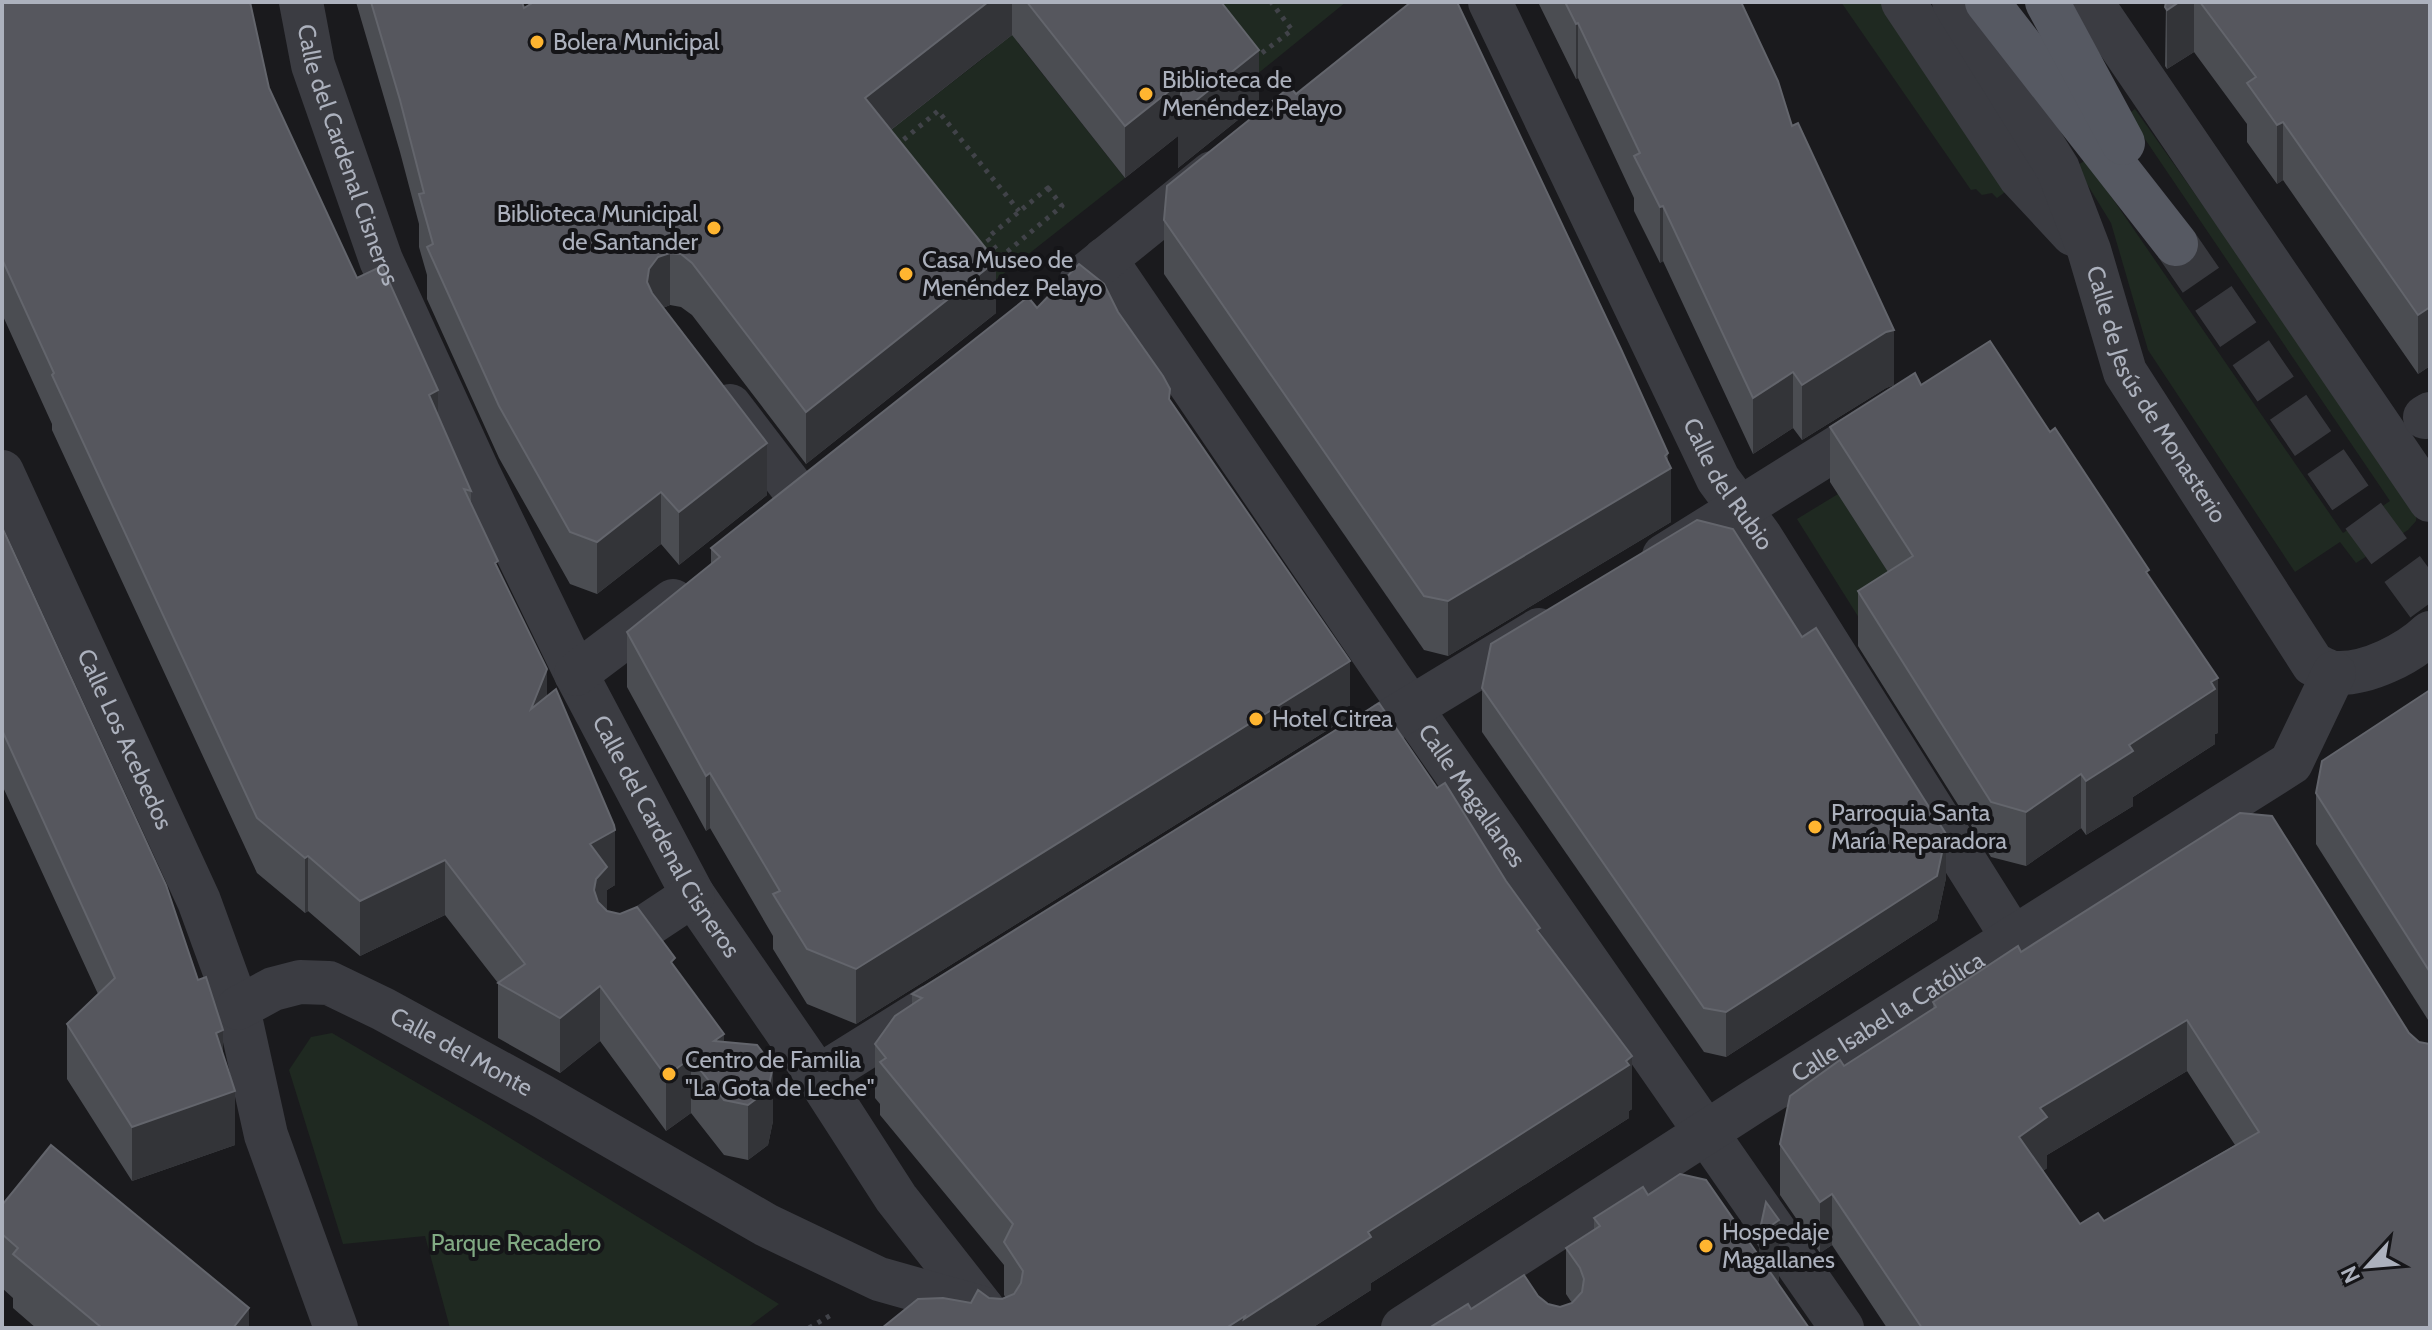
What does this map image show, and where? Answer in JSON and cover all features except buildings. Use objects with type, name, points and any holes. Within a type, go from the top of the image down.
[{"type":"main road","points":[[1987,2],[2176,244],[2047,2]]},
{"type":"street","name":"Calle del Cardenal Cisneros","points":[[301,2],[313,65],[381,260],[478,472],[576,674],[693,895],[818,1077],[896,1198],[990,1318]]},
{"type":"street","name":"Calle del Rubio","points":[[1490,2],[1718,479],[1741,508],[2013,938]]},
{"type":"street","points":[[1903,2],[2020,177],[2089,250]]},
{"type":"street","name":"Calle de Jesús de Monasterio","points":[[1954,2],[2058,169],[2089,250],[2125,372],[2313,664],[2334,673]]},
{"type":"street","points":[[2093,2],[2430,500]]},
{"type":"street","points":[[1052,301],[1245,147]]},
{"type":"street","name":"Calle Magallanes","points":[[1105,259],[1842,1328]]},
{"type":"street","points":[[709,378],[789,509],[835,472]]},
{"type":"street","points":[[1633,575],[1899,409]]},
{"type":"street","name":"Calle Los Acebedos","points":[[2,472],[199,901],[238,1008]]},
{"type":"street","points":[[576,674],[702,578]]},
{"type":"street","points":[[1359,740],[1567,614]]},
{"type":"street","points":[[2334,673],[2356,671],[2381,663],[2430,633]]},
{"type":"street","name":"Calle Isabel la Católica","points":[[1403,1328],[1523,1276],[1705,1133],[2291,763],[2334,673]]},
{"type":"street","points":[[2252,790],[2275,826]]},
{"type":"street","points":[[619,944],[693,895]]},
{"type":"street","name":"Calle del Monte","points":[[238,1008],[273,989],[300,982],[329,983],[470,1040],[766,1225],[879,1279],[990,1318]]},
{"type":"street","points":[[818,1077],[959,989]]},
{"type":"street","points":[[238,1008],[266,1135],[336,1328]]},
{"type":"path","points":[[1243,67],[1292,30],[1271,2]]},
{"type":"path","points":[[889,151],[938,111],[1019,211]]},
{"type":"path","points":[[1048,188],[1062,206],[1002,256],[987,238],[1019,211],[1048,188]]},
{"type":"green space","points":[[1031,2],[1018,43],[1125,178],[979,293],[744,244],[986,56]]},
{"type":"green space","points":[[1179,2],[1346,2],[1245,84]]},
{"type":"green space","points":[[1841,2],[1884,2],[2009,189],[1997,198],[1992,193],[1982,195],[1976,189],[1971,190]]},
{"type":"green space","points":[[2135,109],[2417,508],[2416,521],[2408,530],[2356,563],[2340,542],[2295,572],[2148,350],[2111,223],[2076,166],[2086,160],[2343,533],[2390,501],[2128,114]]},
{"type":"green space","points":[[1838,494],[1913,610],[1871,637],[1797,519]]},
{"type":"green space","name":"Parque Recadero","points":[[332,1033],[484,1122],[779,1304],[747,1328],[450,1328],[425,1236],[343,1244],[289,1070],[311,1037]]},
{"type":"tunnel","points":[[2176,244],[2356,506],[2430,607]]},
{"type":"place","name":"Bolera Municipal","points":[[537,42]]},
{"type":"place","name":"Biblioteca de Menéndez Pelayo","points":[[1146,94]]},
{"type":"place","name":"Biblioteca Municipal de Santander","points":[[714,228]]},
{"type":"place","name":"Casa Museo de Menéndez Pelayo","points":[[906,274]]},
{"type":"place","name":"Hotel Citrea","points":[[1256,719]]},
{"type":"place","name":"Parroquia Santa María Reparadora","points":[[1815,827]]},
{"type":"place","name":"Centro de Familia \"La Gota de Leche\"","points":[[669,1074]]},
{"type":"place","name":"Hospedaje Magallanes","points":[[1706,1246]]}]
